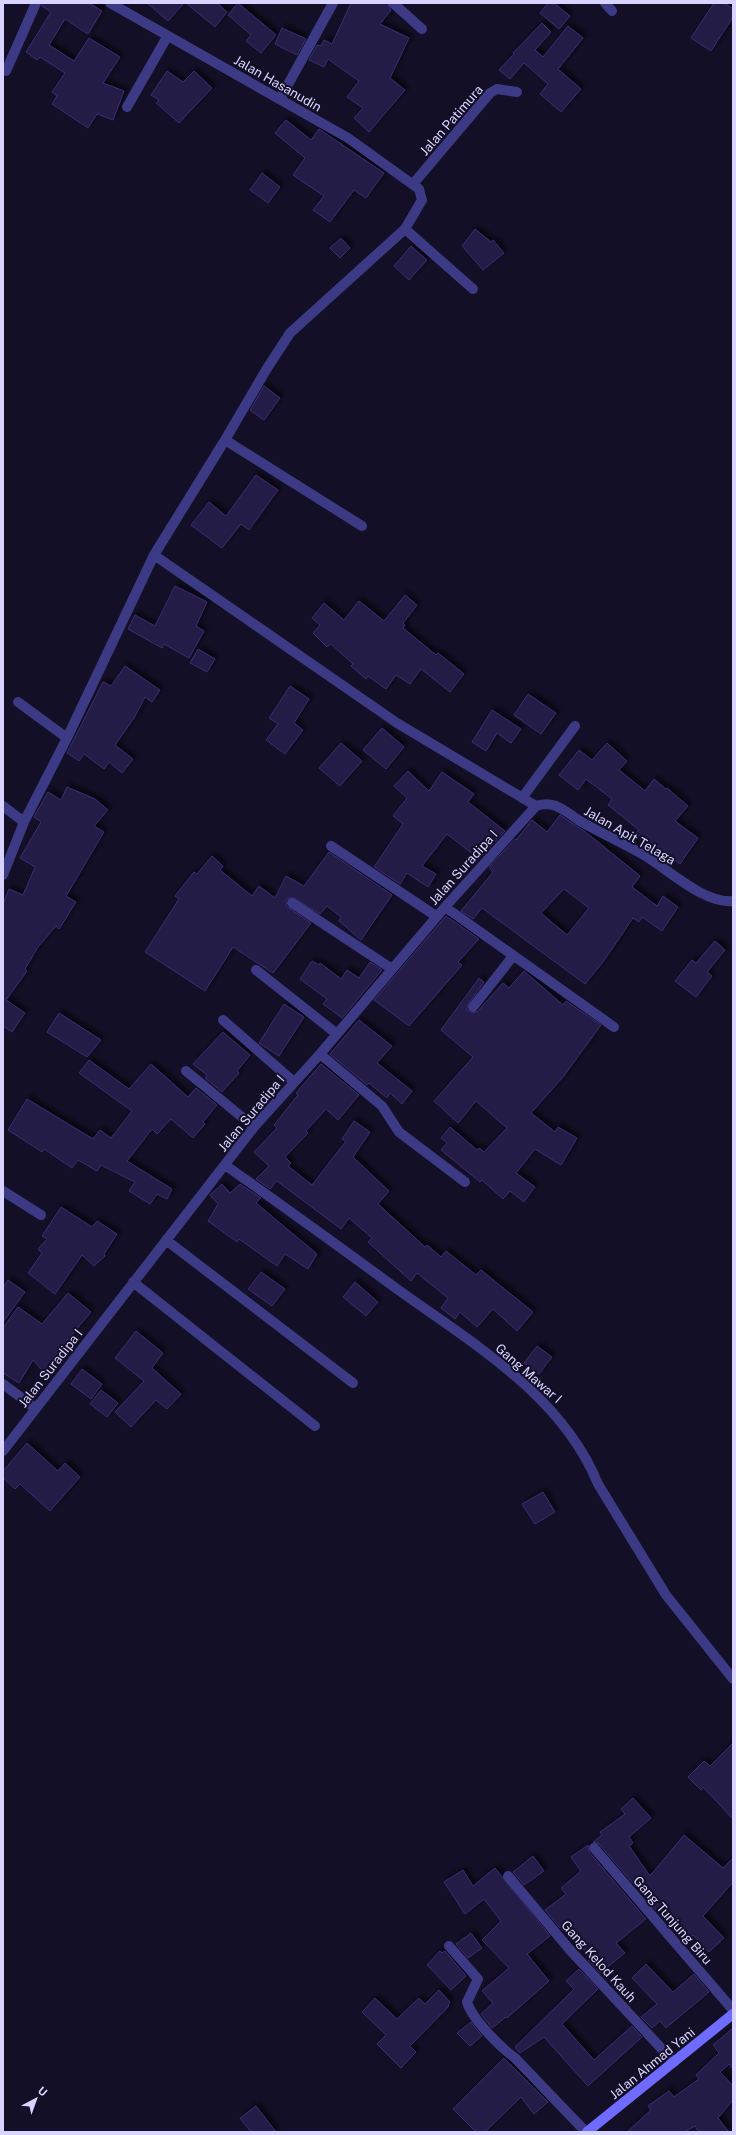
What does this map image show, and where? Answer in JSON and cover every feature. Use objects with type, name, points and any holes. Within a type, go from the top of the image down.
[{"type":"main road","name":"Jalan Ahmad Yani","points":[[586,2132],[733,2014]]},
{"type":"street","points":[[6,71],[36,3]]},
{"type":"street","name":"Jalan Hasanudin","points":[[110,3],[167,37],[348,138],[413,184],[418,189],[422,200],[406,229]]},
{"type":"street","points":[[280,99],[333,3]]},
{"type":"street","points":[[393,3],[422,29]]},
{"type":"street","points":[[127,107],[167,37]]},
{"type":"street","name":"Jalan Patimura","points":[[413,184],[490,93],[497,89],[517,92]]},
{"type":"street","points":[[3,875],[24,822],[67,738],[154,555],[290,333],[406,229],[473,289]]},
{"type":"street","points":[[225,440],[362,526]]},
{"type":"street","points":[[154,555],[398,723],[536,806]]},
{"type":"street","points":[[18,702],[67,738]]},
{"type":"street","points":[[522,798],[575,726]]},
{"type":"street","name":"Jalan Apit Telaga","points":[[536,806],[547,803],[558,807],[579,821],[643,854],[688,885],[720,901],[733,901]]},
{"type":"street","points":[[3,806],[24,822]]},
{"type":"street","name":"Jalan Suradipa I","points":[[3,1451],[34,1408],[254,1127],[320,1054],[436,916],[536,806]]},
{"type":"street","points":[[331,846],[436,916]]},
{"type":"street","points":[[292,903],[392,969]]},
{"type":"street","points":[[445,907],[614,1027]]},
{"type":"street","points":[[473,1007],[514,956]]},
{"type":"street","points":[[256,970],[337,1034]]},
{"type":"street","points":[[223,1020],[294,1082]]},
{"type":"street","points":[[320,1054],[382,1106],[399,1132],[465,1182]]},
{"type":"street","points":[[186,1071],[254,1127]]},
{"type":"street","name":"Gang Mawar I","points":[[225,1165],[496,1360],[555,1413],[590,1466],[598,1484],[666,1595],[733,1679]]},
{"type":"street","points":[[3,1191],[41,1215]]},
{"type":"street","points":[[166,1240],[353,1383]]},
{"type":"street","points":[[133,1282],[315,1426]]},
{"type":"street","points":[[3,1384],[34,1408]]},
{"type":"street","name":"Gang Tunjung Biru","points":[[594,1848],[733,2010]]},
{"type":"street","name":"Gang Kelod Kauh","points":[[508,1876],[570,1950],[674,2062]]},
{"type":"street","points":[[449,1946],[478,1979],[478,1984],[467,2002],[472,2012],[504,2050],[515,2058],[586,2132]]},
{"type":"building","points":[[42,3],[89,3],[102,11],[88,34],[65,19],[49,45],[74,61],[89,38],[120,57],[103,83],[124,91],[113,120],[97,114],[88,128],[52,104],[57,96],[52,92],[65,73],[40,57],[37,60],[26,52],[51,12],[42,6]]},
{"type":"building","points":[[147,3],[184,3],[168,21]]},
{"type":"building","points":[[186,3],[217,3],[227,12],[215,27]]},
{"type":"building","points":[[238,3],[276,35],[261,53],[246,41],[251,35],[228,15]]},
{"type":"building","points":[[351,3],[387,3],[391,10],[380,24],[409,38],[390,78],[405,90],[369,132],[354,118],[363,108],[347,97],[359,81],[328,59],[324,67],[309,60],[317,45],[321,46],[324,40],[332,44]]},
{"type":"building","points":[[548,3],[554,3],[570,16],[559,29],[540,13]]},
{"type":"building","points":[[714,3],[724,3],[733,9],[733,17],[711,51],[691,38]]},
{"type":"building","points":[[542,23],[551,32],[535,50],[543,57],[568,26],[583,38],[558,69],[581,89],[561,112],[540,94],[548,84],[524,63],[510,79],[499,70]]},
{"type":"building","points":[[282,28],[306,39],[297,55],[275,44]]},
{"type":"building","points":[[167,71],[183,82],[194,71],[212,88],[179,123],[156,103],[159,100],[151,95]]},
{"type":"building","points":[[286,120],[311,140],[319,129],[384,173],[366,198],[354,190],[330,222],[313,210],[324,196],[293,175],[305,158],[275,133]]},
{"type":"building","points":[[262,173],[280,187],[268,203],[250,190]]},
{"type":"building","points":[[475,229],[491,242],[493,240],[504,253],[483,270],[462,246]]},
{"type":"building","points":[[341,238],[350,248],[340,258],[330,248]]},
{"type":"building","points":[[411,246],[427,260],[409,280],[394,266]]},
{"type":"building","points":[[264,386],[280,398],[264,420],[250,410]]},
{"type":"building","points":[[256,475],[278,490],[249,530],[241,524],[222,548],[191,525],[209,502],[226,516]]},
{"type":"building","points":[[175,586],[207,602],[196,626],[204,631],[189,658],[164,644],[162,648],[128,629],[135,615],[155,626]]},
{"type":"building","points":[[405,595],[417,605],[403,623],[405,625],[403,628],[436,655],[438,653],[464,674],[450,692],[421,669],[410,684],[396,675],[386,689],[368,676],[366,679],[351,666],[353,664],[331,644],[327,647],[313,633],[320,625],[312,618],[324,603],[344,620],[359,601],[384,621]]},
{"type":"building","points":[[198,649],[215,659],[207,672],[190,663]]},
{"type":"building","points":[[125,666],[160,690],[152,702],[145,697],[134,718],[115,745],[133,759],[122,773],[109,762],[104,769],[84,754],[79,761],[67,753],[103,682],[111,686]]},
{"type":"building","points":[[290,686],[309,699],[294,723],[303,730],[285,754],[266,740],[278,724],[269,718]]},
{"type":"building","points":[[528,694],[556,713],[541,734],[514,715]]},
{"type":"building","points":[[492,710],[521,729],[511,743],[497,733],[486,751],[472,742]]},
{"type":"building","points":[[382,728],[404,747],[386,769],[363,750]]},
{"type":"building","points":[[341,743],[362,761],[340,786],[319,768]]},
{"type":"building","points":[[607,743],[627,761],[619,770],[645,791],[654,779],[688,806],[675,821],[698,838],[680,864],[655,845],[653,848],[636,833],[639,830],[608,805],[612,799],[586,779],[578,790],[559,775],[579,750],[592,760]]},
{"type":"building","points":[[408,771],[429,791],[442,772],[474,794],[468,802],[505,831],[479,859],[447,834],[422,866],[436,874],[428,887],[407,873],[400,884],[374,867],[403,824],[393,816],[407,798],[394,786]]},
{"type":"building","points":[[67,787],[95,799],[108,810],[94,826],[104,832],[66,896],[76,902],[59,929],[56,926],[38,947],[25,969],[27,971],[6,1000],[25,1013],[12,1032],[3,1026],[3,904],[9,889],[23,895],[35,867],[20,858],[41,822],[34,817],[48,792],[61,800]]},
{"type":"building","points":[[560,815],[587,833],[640,876],[632,887],[657,906],[663,896],[678,907],[662,931],[642,917],[639,922],[633,918],[603,962],[585,984],[482,908],[473,919],[461,911],[493,872],[489,867],[515,839],[516,840],[532,820],[547,832]],"holes":[[[564,889],[589,908],[567,935],[541,913]]]},
{"type":"building","points":[[329,852],[392,895],[361,940],[339,921],[341,917],[327,906],[320,914],[292,897],[286,900],[286,906],[311,923],[273,973],[233,947],[205,991],[145,952],[179,899],[175,896],[194,872],[197,874],[212,856],[223,866],[220,870],[252,896],[259,886],[275,898],[286,876],[304,886]]},
{"type":"building","points":[[446,916],[479,939],[458,962],[462,965],[409,1026],[374,1000]]},
{"type":"building","points":[[715,941],[725,950],[707,972],[712,976],[696,997],[675,981],[692,960],[696,963]]},
{"type":"building","points":[[312,961],[319,965],[320,963],[341,979],[347,970],[359,978],[370,962],[382,970],[342,1018],[323,1004],[327,999],[300,979]]},
{"type":"building","points":[[524,971],[563,1005],[566,1001],[601,1025],[563,1077],[531,1113],[555,1132],[558,1127],[577,1138],[561,1165],[535,1149],[516,1173],[535,1187],[524,1202],[510,1191],[503,1199],[482,1180],[480,1182],[441,1150],[447,1143],[441,1138],[450,1127],[477,1150],[479,1148],[484,1152],[507,1128],[476,1101],[458,1123],[434,1101],[473,1057],[441,1030],[479,978],[484,982],[467,1006],[467,1010],[472,1013],[478,1011],[503,983],[509,988]]},
{"type":"building","points":[[284,1004],[304,1017],[279,1056],[259,1043]]},
{"type":"building","points":[[59,1013],[101,1040],[87,1057],[47,1032]]},
{"type":"building","points":[[359,1020],[392,1046],[377,1063],[412,1091],[402,1104],[390,1093],[387,1098],[369,1083],[367,1085],[330,1054]]},
{"type":"building","points":[[223,1032],[250,1055],[237,1071],[239,1073],[222,1092],[205,1078],[207,1075],[193,1064]]},
{"type":"building","points":[[89,1060],[129,1089],[151,1064],[188,1097],[196,1088],[217,1105],[203,1122],[205,1124],[193,1138],[171,1119],[157,1134],[152,1129],[127,1161],[172,1189],[167,1199],[157,1194],[150,1204],[129,1191],[135,1182],[101,1165],[97,1171],[78,1160],[72,1168],[44,1149],[42,1152],[8,1130],[27,1099],[93,1139],[100,1130],[111,1138],[132,1111],[79,1073]]},
{"type":"building","points":[[321,1064],[359,1095],[338,1120],[326,1109],[306,1131],[308,1133],[285,1157],[291,1163],[288,1166],[312,1185],[346,1141],[342,1139],[354,1121],[370,1132],[353,1157],[389,1191],[378,1204],[425,1247],[427,1245],[441,1257],[446,1251],[476,1275],[481,1270],[533,1312],[517,1331],[493,1309],[477,1327],[460,1312],[455,1319],[441,1308],[448,1298],[417,1273],[411,1281],[368,1242],[372,1238],[349,1218],[341,1229],[277,1181],[270,1189],[256,1179],[269,1166],[254,1152],[277,1128],[274,1125],[298,1095],[296,1093]]},
{"type":"building","points":[[222,1184],[230,1193],[240,1184],[261,1198],[256,1203],[317,1254],[308,1269],[285,1254],[277,1266],[239,1239],[237,1242],[208,1221],[218,1204],[210,1195]]},
{"type":"building","points":[[61,1207],[92,1227],[97,1221],[117,1234],[104,1254],[105,1256],[94,1266],[82,1255],[55,1294],[28,1273],[42,1253],[38,1249],[47,1239],[42,1236]]},
{"type":"building","points":[[261,1272],[285,1289],[272,1306],[248,1289]]},
{"type":"building","points":[[8,1280],[25,1292],[3,1322],[3,1288]]},
{"type":"building","points":[[355,1282],[378,1302],[366,1316],[343,1297]]},
{"type":"building","points":[[68,1293],[91,1312],[63,1345],[66,1349],[43,1371],[33,1360],[19,1383],[3,1373],[3,1328],[18,1307],[42,1324]]},
{"type":"building","points":[[136,1331],[163,1353],[152,1368],[181,1394],[167,1409],[156,1400],[131,1427],[115,1412],[144,1381],[115,1358]]},
{"type":"building","points":[[537,1346],[552,1357],[539,1374],[524,1363]]},
{"type":"building","points":[[82,1369],[102,1384],[91,1399],[71,1384]]},
{"type":"building","points":[[101,1390],[118,1403],[107,1417],[90,1404]]},
{"type":"building","points":[[27,1443],[58,1471],[65,1463],[80,1477],[50,1511],[20,1484],[15,1489],[3,1478],[3,1471]]},
{"type":"building","points":[[543,1492],[555,1512],[535,1524],[522,1504]]},
{"type":"building","points":[[733,1743],[733,1819],[703,1787],[701,1790],[688,1777],[704,1761],[710,1766]]},
{"type":"building","points":[[633,1798],[651,1818],[629,1837],[633,1843],[629,1846],[650,1876],[684,1835],[723,1868],[733,1858],[733,1882],[703,1916],[724,1938],[709,1952],[693,1935],[691,1937],[670,1917],[667,1919],[658,1909],[656,1910],[599,1844],[593,1842],[602,1835],[600,1832],[625,1814],[621,1809]]},
{"type":"building","points":[[588,1845],[589,1852],[646,1919],[616,1943],[625,1953],[600,1973],[588,1960],[590,1958],[565,1924],[560,1928],[545,1910],[566,1894],[561,1888],[581,1871],[571,1857]]},
{"type":"building","points":[[533,1856],[544,1871],[524,1885],[513,1872]]},
{"type":"building","points":[[495,1868],[550,1936],[527,1954],[549,1981],[507,2018],[506,2017],[492,2028],[481,2014],[493,2003],[482,1991],[509,1968],[482,1940],[501,1921],[484,1899],[465,1914],[444,1882],[463,1870],[473,1886]]},
{"type":"building","points":[[471,1933],[482,1948],[468,1958],[456,1944]]},
{"type":"building","points":[[440,1951],[442,1953],[445,1951],[466,1976],[451,1990],[427,1965]]},
{"type":"building","points":[[646,1964],[673,1992],[694,1974],[709,1992],[666,2028],[660,2021],[652,2028],[641,2017],[657,2004],[632,1978]]},
{"type":"building","points":[[579,1969],[598,1989],[562,2024],[594,2060],[632,2026],[642,2037],[588,2086],[544,2037],[520,2053],[515,2047],[574,1989],[566,1981]]},
{"type":"building","points":[[439,1990],[450,2002],[448,2005],[449,2006],[410,2046],[416,2052],[401,2068],[377,2044],[386,2035],[362,2012],[375,1998],[397,2019],[419,1998],[425,2004]]},
{"type":"building","points":[[471,2022],[482,2036],[470,2046],[457,2033]]},
{"type":"building","points":[[733,2028],[733,2069],[729,2064],[720,2072],[733,2086],[733,2100],[718,2118],[729,2132],[699,2132],[695,2126],[684,2132],[627,2132],[651,2110],[648,2106],[669,2091],[674,2097],[699,2079],[696,2075],[719,2053],[713,2045]]},
{"type":"building","points":[[504,2058],[548,2102],[534,2114],[521,2097],[485,2132],[476,2132],[453,2109]]},
{"type":"building","points":[[256,2106],[276,2132],[251,2132],[240,2118]]}]
